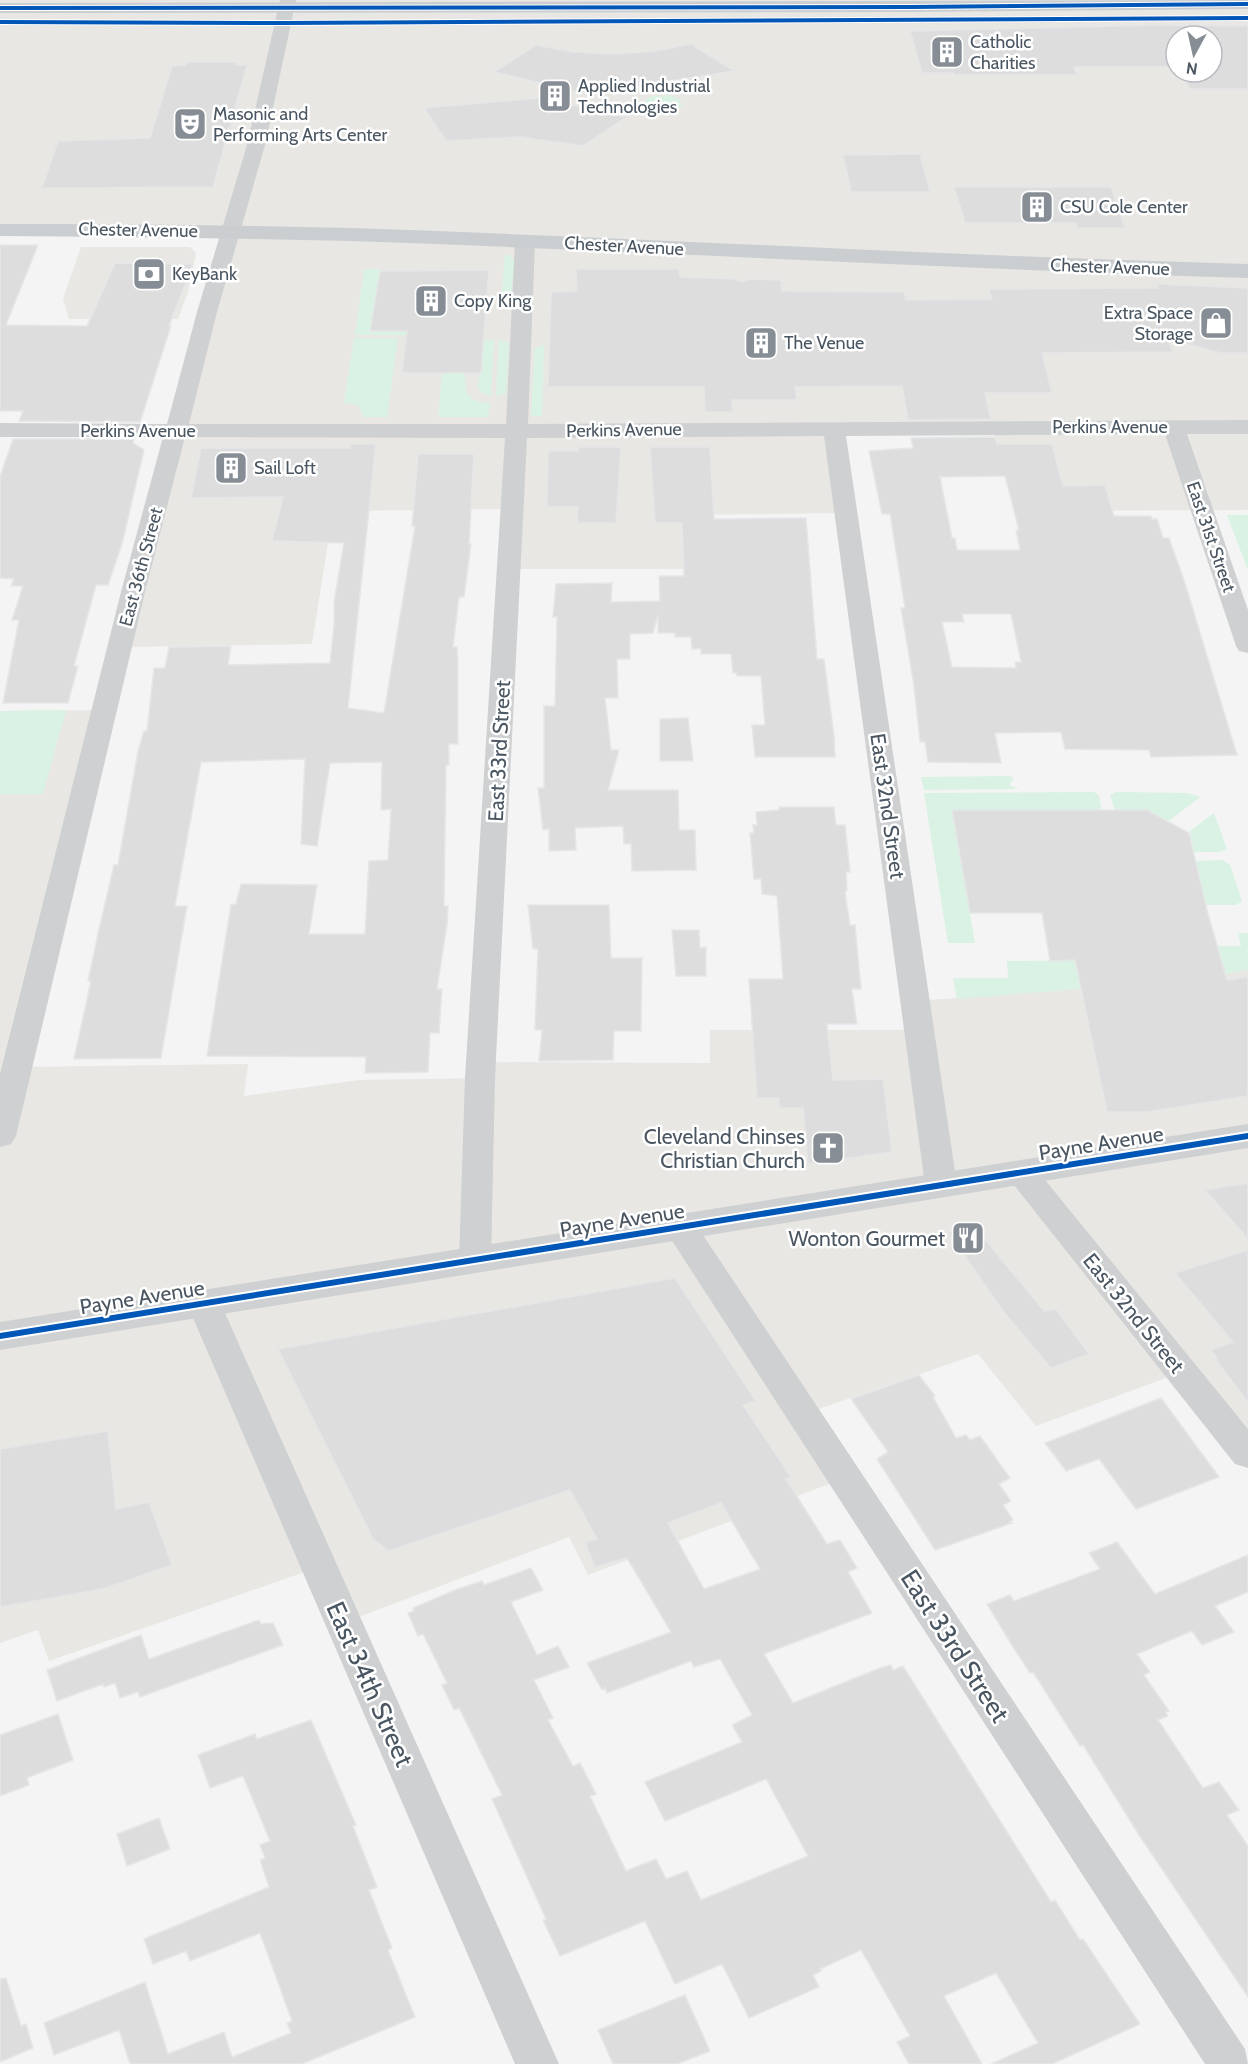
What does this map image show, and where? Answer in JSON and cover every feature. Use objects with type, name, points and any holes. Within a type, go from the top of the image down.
[{"type":"main road","points":[[0,22],[286,10],[1248,4]]},
{"type":"main road","points":[[0,8],[1248,18]]},
{"type":"main road","name":"Chester Avenue","points":[[0,211],[234,222],[525,242],[1032,265],[1248,271]]},
{"type":"main road","name":"Chester Avenue","points":[[0,230],[234,222],[483,220]]},
{"type":"main road","name":"Chester Avenue","points":[[1105,246],[1248,252]]},
{"type":"street","name":"East 36th Street","points":[[0,1136],[134,588],[174,431],[180,418],[256,145],[286,10]]},
{"type":"street","name":"East 33rd Street","points":[[475,1261],[480,1078],[517,430],[525,242]]},
{"type":"street","name":"East 31st Street","points":[[1174,427],[1248,646]]},
{"type":"street","name":"Perkins Avenue","points":[[0,430],[1248,427]]},
{"type":"street","name":"East 32nd Street","points":[[834,428],[941,1185]]},
{"type":"street","name":"Payne Avenue","points":[[0,1336],[1248,1136]]},
{"type":"street","name":"East 32nd Street","points":[[1021,1172],[1248,1454]]},
{"type":"street","name":"East 33rd Street","points":[[681,1227],[1230,2064]]},
{"type":"street","name":"East 34th Street","points":[[204,1304],[537,2064]]},
{"type":"shaded area","points":[[0,0],[1248,0],[1248,510],[1014,511],[993,427],[835,428],[846,513],[682,515],[683,569],[509,569],[506,509],[333,511],[312,644],[120,647],[230,232],[0,230]]},
{"type":"shaded area","points":[[81,247],[190,247],[196,253],[188,292],[178,319],[69,319],[63,299]]},
{"type":"shaded area","points":[[105,710],[17,1067],[248,1064],[244,1096],[359,1080],[480,1078],[481,1062],[710,1063],[710,1030],[919,1030],[915,1001],[1078,989],[1125,990],[1248,970],[1248,1454],[1182,1372],[1036,1426],[978,1354],[804,1414],[845,1478],[588,1575],[569,1537],[343,1623],[319,1567],[49,1661],[38,1630],[0,1643],[0,711]]},
{"type":"green space","points":[[668,95],[679,99],[682,105],[662,112],[652,110],[643,104],[649,97]]},
{"type":"green space","points":[[505,254],[510,255],[514,261],[511,298],[501,298]]},
{"type":"green space","points":[[364,269],[380,269],[370,331],[407,331],[407,335],[355,335]]},
{"type":"green space","points":[[354,338],[398,338],[387,417],[364,417],[358,405],[344,403]]},
{"type":"green space","points":[[483,340],[494,340],[491,396],[485,395],[478,389]]},
{"type":"green space","points":[[499,340],[509,342],[506,393],[496,396]]},
{"type":"green space","points":[[544,345],[542,416],[531,416],[535,348]]},
{"type":"green space","points":[[442,373],[465,373],[466,393],[475,401],[490,403],[488,417],[438,417]]},
{"type":"green space","points":[[1227,515],[1248,515],[1248,570]]},
{"type":"green space","points":[[66,710],[43,794],[0,794],[0,711]]},
{"type":"green space","points":[[1010,776],[1014,779],[1009,785],[1019,789],[924,790],[921,777]]},
{"type":"green space","points":[[1094,792],[1099,796],[1102,811],[952,810],[975,943],[948,943],[924,793]]},
{"type":"green space","points":[[1116,792],[1188,793],[1200,797],[1169,821],[1147,810],[1115,811],[1110,795]]},
{"type":"green space","points":[[1214,813],[1227,849],[1220,852],[1193,852],[1190,831]]},
{"type":"green space","points":[[1222,860],[1230,865],[1242,901],[1236,905],[1205,905],[1195,861]]},
{"type":"green space","points":[[1238,933],[1248,933],[1248,970],[1125,990],[1078,989],[957,999],[953,978],[1008,978],[1007,961],[1220,959],[1217,946],[1241,946]]},
{"type":"building","points":[[1164,25],[1164,67],[1074,67],[1077,75],[922,73],[910,31]]},
{"type":"building","points":[[1224,26],[1248,26],[1248,89],[1189,89],[1187,84],[1224,84]]},
{"type":"building","points":[[691,44],[734,71],[587,94],[494,72],[536,45],[573,52],[615,54],[655,51]]},
{"type":"building","name":"Masonic and Performing Arts Center","points":[[187,62],[237,62],[236,65],[247,65],[213,187],[42,188],[58,141],[150,138],[172,66],[186,65]]},
{"type":"building","points":[[539,98],[626,117],[583,146],[521,137],[446,141],[424,108]]},
{"type":"building","points":[[920,154],[930,192],[851,192],[843,155]]},
{"type":"building","name":"CSU Cole Center","points":[[954,187],[1111,187],[1125,228],[1078,228],[1076,223],[965,223]]},
{"type":"building","points":[[0,245],[38,245],[6,325],[87,326],[115,263],[193,264],[169,326],[171,326],[140,422],[19,421],[23,411],[0,411]]},
{"type":"building","name":"The Venue","points":[[576,269],[679,269],[680,277],[735,279],[742,282],[749,279],[781,280],[782,291],[904,292],[906,300],[992,299],[989,289],[1158,288],[1156,284],[1248,288],[1248,353],[1221,353],[1168,339],[1173,352],[1042,353],[1052,393],[985,393],[991,419],[908,420],[902,386],[795,387],[797,400],[732,400],[733,412],[705,412],[704,387],[548,387],[551,292],[577,291]]},
{"type":"building","name":"Copy King","points":[[489,270],[481,373],[402,373],[407,331],[370,331],[380,271]]},
{"type":"building","points":[[995,437],[997,444],[1052,444],[1063,486],[1105,485],[1114,516],[1151,516],[1152,519],[1157,519],[1163,538],[1169,538],[1185,583],[1237,755],[1151,757],[1149,750],[1065,749],[1061,732],[995,733],[1001,763],[928,762],[925,742],[920,742],[914,686],[901,608],[905,608],[890,514],[882,514],[869,451],[913,448],[911,438]],"holes":[[[1005,476],[1019,530],[1016,530],[1020,550],[957,550],[955,538],[952,538],[940,477]],[[962,614],[1011,614],[1021,662],[1015,662],[1016,668],[952,667],[942,622],[964,622]]]},
{"type":"building","points":[[13,439],[134,439],[133,443],[144,450],[122,544],[108,585],[96,585],[74,666],[78,666],[68,703],[3,703],[19,620],[12,620],[23,586],[11,586],[14,579],[0,578],[0,477]]},
{"type":"building","points":[[351,444],[376,444],[348,708],[384,713],[415,526],[412,526],[418,454],[474,454],[469,544],[471,544],[464,597],[459,597],[453,647],[457,647],[458,663],[458,744],[449,744],[449,765],[446,765],[444,906],[448,906],[437,989],[442,989],[439,1033],[430,1033],[428,1072],[365,1073],[366,1057],[207,1056],[231,905],[236,904],[241,884],[317,885],[309,934],[365,934],[369,861],[388,860],[391,809],[381,810],[382,762],[330,763],[317,846],[301,844],[305,759],[201,762],[175,906],[187,906],[161,1058],[74,1059],[91,981],[88,981],[99,929],[114,865],[118,865],[138,751],[144,731],[147,731],[154,668],[165,668],[169,647],[231,646],[228,665],[330,663],[334,602],[344,543],[272,541],[283,497],[191,498],[201,448],[350,448]]},
{"type":"building","points":[[578,447],[621,447],[616,523],[577,523],[578,507],[547,507],[548,451],[578,451]]},
{"type":"building","points":[[650,447],[710,447],[714,519],[806,518],[817,659],[824,659],[834,736],[835,757],[755,757],[752,725],[765,725],[761,676],[737,676],[733,673],[731,654],[701,654],[701,649],[692,649],[691,637],[675,637],[675,633],[658,633],[658,615],[653,633],[630,634],[630,659],[617,659],[618,698],[605,698],[611,750],[619,750],[608,790],[678,790],[679,830],[695,830],[696,870],[632,871],[631,844],[624,844],[623,826],[575,828],[576,850],[549,851],[549,829],[543,830],[538,788],[544,788],[544,706],[555,706],[557,617],[553,617],[556,584],[612,583],[611,602],[660,601],[659,576],[684,576],[682,523],[655,523]]},
{"type":"building","points":[[688,718],[693,761],[660,761],[660,719]]},
{"type":"building","points":[[779,807],[834,807],[836,825],[845,825],[850,872],[846,872],[847,890],[845,893],[850,925],[855,925],[861,989],[852,989],[857,1024],[827,1024],[833,1080],[883,1079],[892,1152],[808,1164],[803,1108],[779,1108],[779,1098],[757,1098],[749,979],[783,979],[777,896],[762,894],[761,879],[754,879],[750,833],[754,833],[753,825],[757,825],[756,812],[779,810]]},
{"type":"building","points":[[952,810],[1147,810],[1189,833],[1207,910],[1227,980],[1248,977],[1248,1096],[1147,1112],[1107,1112],[1075,960],[1050,961],[1042,913],[970,913]]},
{"type":"building","points":[[528,905],[609,905],[611,958],[642,958],[641,1031],[614,1031],[613,1060],[539,1061],[542,1030],[535,1030],[538,949],[533,949]]},
{"type":"building","points":[[672,930],[699,930],[700,948],[706,947],[706,976],[676,976]]},
{"type":"building","points":[[1248,1183],[1248,1239],[1205,1190]]},
{"type":"building","points":[[975,1227],[1044,1311],[1056,1309],[1089,1354],[1051,1368],[1003,1311],[948,1232]]},
{"type":"building","points":[[1248,1250],[1248,1402],[1215,1359],[1217,1358],[1211,1350],[1233,1342],[1175,1273]]},
{"type":"building","points":[[675,1278],[756,1401],[743,1405],[791,1477],[786,1479],[827,1544],[840,1540],[857,1568],[848,1572],[872,1613],[764,1654],[793,1703],[880,1668],[891,1665],[893,1670],[903,1666],[1051,1902],[1055,1900],[1080,1940],[1083,1939],[1140,2024],[1052,2064],[991,2064],[1038,2043],[996,1973],[944,1996],[982,2064],[909,2064],[897,2042],[910,2036],[861,1950],[820,1969],[821,1971],[813,1975],[819,1987],[749,2018],[722,1964],[675,1984],[645,1921],[560,1956],[543,1920],[546,1919],[492,1799],[502,1795],[459,1708],[454,1710],[442,1685],[447,1683],[423,1634],[418,1636],[408,1613],[414,1611],[413,1608],[455,1590],[482,1581],[484,1585],[531,1568],[543,1590],[511,1602],[537,1655],[558,1646],[569,1667],[534,1680],[553,1718],[548,1720],[573,1766],[580,1763],[596,1794],[590,1796],[626,1871],[656,1859],[666,1879],[687,1871],[701,1900],[808,1856],[766,1779],[665,1821],[645,1782],[742,1742],[732,1725],[752,1715],[720,1659],[694,1667],[691,1661],[607,1693],[605,1688],[602,1690],[587,1663],[671,1632],[627,1558],[595,1567],[585,1542],[597,1539],[570,1490],[389,1551],[373,1539],[278,1349]],"holes":[[[721,1503],[760,1569],[704,1589],[668,1523]]]},
{"type":"building","points":[[919,1375],[935,1396],[933,1397],[956,1438],[966,1435],[970,1440],[980,1436],[1010,1478],[999,1484],[1011,1501],[1003,1505],[1013,1520],[1010,1522],[1012,1523],[935,1550],[877,1459],[888,1452],[851,1399]]},
{"type":"building","points":[[1161,1398],[1219,1477],[1136,1509],[1099,1459],[1066,1471],[1045,1443]]},
{"type":"building","points":[[108,1431],[116,1509],[149,1502],[172,1565],[103,1589],[0,1607],[0,1449]]},
{"type":"building","points":[[1117,1542],[1155,1594],[1248,1555],[1248,1592],[1215,1606],[1234,1632],[1202,1645],[1192,1631],[1137,1654],[1150,1672],[1144,1675],[1169,1711],[1165,1712],[1168,1716],[1158,1720],[1203,1788],[1219,1782],[1239,1810],[1227,1815],[1248,1846],[1248,1997],[1139,1835],[1083,1745],[1080,1746],[1033,1672],[1030,1673],[987,1604],[1010,1595],[1014,1601],[1100,1569],[1089,1553]]},
{"type":"building","points":[[259,1620],[261,1624],[273,1623],[283,1645],[140,1697],[138,1692],[120,1698],[115,1683],[104,1687],[103,1684],[57,1701],[47,1670],[141,1635],[149,1659]]},
{"type":"building","points":[[58,1714],[73,1760],[27,1778],[29,1785],[0,1796],[0,1735]]},
{"type":"building","points":[[311,1720],[356,1825],[353,1826],[377,1887],[369,1890],[392,1948],[388,1950],[415,2017],[302,2064],[130,2064],[119,2030],[54,2055],[44,2023],[145,1982],[168,2054],[224,2032],[232,2057],[291,2033],[287,2023],[292,2021],[260,1933],[190,1961],[186,1951],[153,1964],[144,1939],[269,1887],[260,1860],[265,1858],[260,1845],[270,1841],[243,1776],[210,1788],[198,1755],[255,1734],[257,1739]]},
{"type":"building","points":[[159,1818],[170,1849],[127,1866],[117,1834]]},
{"type":"building","points":[[6,1978],[21,2026],[26,2024],[33,2048],[0,2062],[0,1979]]},
{"type":"building","points":[[685,1995],[710,2051],[677,2064],[613,2064],[598,2030]]},
{"type":"cycle path","points":[[0,8],[911,7],[1248,4]]},
{"type":"cycle path","points":[[0,22],[284,23],[1248,18]]},
{"type":"cycle path","points":[[0,1336],[1248,1136]]},
{"type":"place","name":"Catholic Charities","points":[[947,52]]},
{"type":"place","name":"Applied Industrial Technologies","points":[[555,96]]},
{"type":"place","name":"Masonic and Performing Arts Center","points":[[190,124]]},
{"type":"place","name":"CSU Cole Center","points":[[1037,207]]},
{"type":"place","name":"KeyBank","points":[[149,274]]},
{"type":"place","name":"Copy King","points":[[431,301]]},
{"type":"place","name":"Extra Space Storage","points":[[1216,323]]},
{"type":"place","name":"The Venue","points":[[761,343]]},
{"type":"place","name":"Sail Loft","points":[[231,468]]},
{"type":"place","name":"Cleveland Chinses Christian Church","points":[[828,1148]]},
{"type":"place","name":"Wonton Gourmet","points":[[968,1238]]}]
